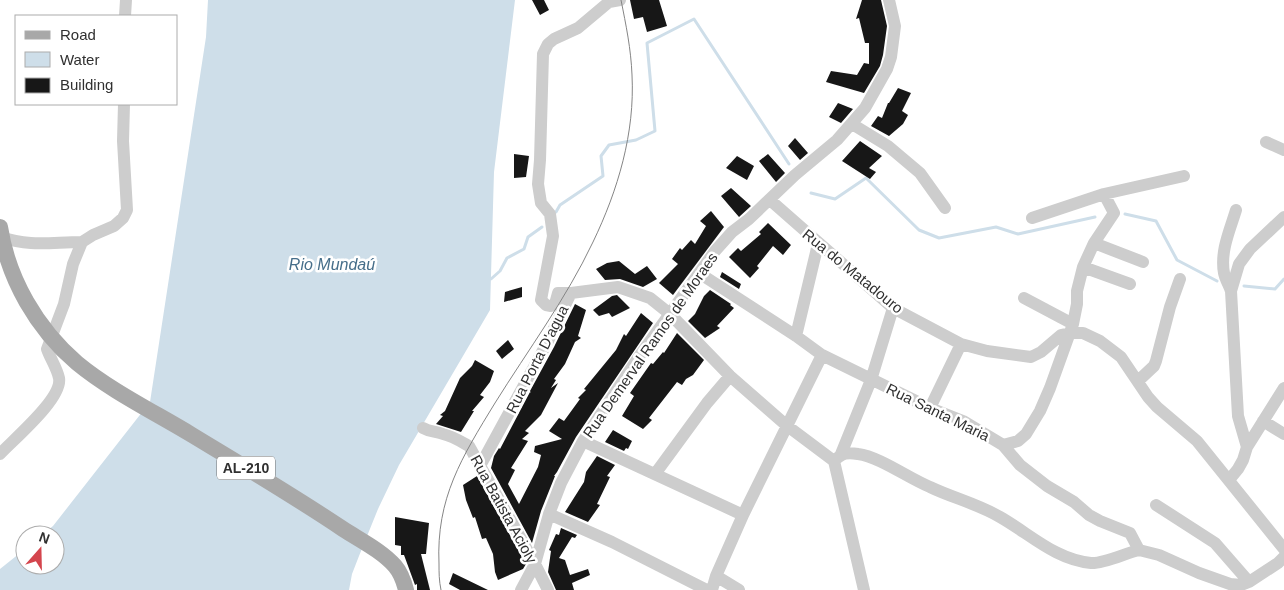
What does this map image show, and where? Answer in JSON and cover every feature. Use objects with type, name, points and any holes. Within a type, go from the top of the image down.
[{"type":"main road","name":"AL-210","points":[[1,234],[9,265],[22,293],[41,324],[77,362],[105,383],[310,507],[384,557],[396,566],[403,578],[406,590]]},
{"type":"street","points":[[125,15],[126,0]]},
{"type":"street","name":"Rua Demerval Ramos de Moraes","points":[[521,590],[536,564],[549,514],[561,483],[583,441],[638,358],[699,273],[732,232],[770,200],[795,175],[832,145],[865,108],[887,69],[891,57],[895,26],[890,0]]},
{"type":"street","points":[[571,293],[558,293],[553,306],[546,305],[540,300],[553,236],[550,214],[541,203],[538,184],[543,54],[548,44],[578,28],[611,1]]},
{"type":"street","points":[[1,234],[26,243],[82,242],[114,226],[123,218],[127,210],[128,196],[123,141],[124,105]]},
{"type":"street","points":[[852,124],[888,146],[920,173],[945,208]]},
{"type":"street","points":[[1266,142],[1284,150]]},
{"type":"street","points":[[1032,218],[1104,194],[1184,176]]},
{"type":"street","points":[[1003,445],[1018,441],[1026,434],[1035,420],[1050,388],[1071,328],[1077,304],[1076,291],[1083,267],[1094,242],[1114,213],[1104,194]]},
{"type":"street","name":"Rua do Matadouro","points":[[770,200],[893,308],[961,344],[987,351],[1031,356],[1041,352],[1071,328]]},
{"type":"street","points":[[1236,210],[1224,248],[1223,262],[1224,274],[1231,291],[1238,416],[1247,447]]},
{"type":"street","points":[[1231,291],[1239,264],[1250,249],[1284,217]]},
{"type":"street","points":[[0,454],[56,394],[60,385],[59,376],[47,349],[64,304],[73,264],[82,242]]},
{"type":"street","points":[[1094,242],[1144,262]]},
{"type":"street","points":[[796,336],[818,244]]},
{"type":"street","points":[[1083,267],[1130,284]]},
{"type":"street","name":"Rua Santa Maria","points":[[699,273],[822,355],[930,408],[963,421],[1003,445],[1020,465],[1036,479],[1074,502],[1089,515],[1130,533],[1139,550]]},
{"type":"street","points":[[1138,381],[1154,366],[1170,307],[1180,279]]},
{"type":"street","name":"Rua Porta D'agua","points":[[480,466],[547,343],[571,293],[618,287],[650,298],[670,314]]},
{"type":"street","points":[[1024,298],[1071,328],[1100,341],[1121,357],[1148,397],[1166,416],[1196,441],[1284,549]]},
{"type":"street","points":[[864,590],[838,457],[871,380],[893,308]]},
{"type":"street","points":[[670,314],[730,376],[786,425],[838,457]]},
{"type":"street","points":[[930,408],[961,344]]},
{"type":"street","points":[[712,590],[716,576],[743,515],[822,355]]},
{"type":"street","points":[[656,474],[706,403],[730,376]]},
{"type":"street","points":[[1229,480],[1243,460],[1247,447],[1284,388]]},
{"type":"street","points":[[1263,421],[1284,434]]},
{"type":"street","name":"Rua Batista Acioly","points":[[423,428],[430,432],[441,433],[469,446],[536,564],[548,590]]},
{"type":"street","points":[[583,441],[743,515]]},
{"type":"street","points":[[838,457],[848,452],[871,457],[931,488],[1000,517],[1061,555],[1070,558],[1096,563],[1139,550],[1158,555],[1230,584],[1241,586],[1278,563],[1284,557]]},
{"type":"street","points":[[1156,505],[1215,543],[1249,582]]},
{"type":"street","points":[[549,514],[612,542],[708,590]]},
{"type":"street","points":[[716,576],[739,590]]},
{"type":"water","name":"Rio Mundaú","points":[[208,0],[515,0],[494,172],[490,310],[399,465],[378,509],[359,556],[352,574],[349,590],[0,590],[0,569],[15,557],[15,575],[65,575],[65,525],[54,525],[150,402],[206,37]]},
{"type":"building","points":[[532,0],[544,0],[549,10],[540,15]]},
{"type":"building","points":[[630,0],[659,0],[667,26],[647,32],[643,17],[634,19]]},
{"type":"building","points":[[862,0],[881,0],[887,26],[880,66],[864,93],[826,82],[831,71],[857,75],[864,63],[869,64],[869,43],[865,43],[859,18],[856,19]]},
{"type":"building","points":[[898,88],[911,93],[902,111],[908,115],[903,124],[889,136],[871,126],[878,116],[882,118],[888,103]]},
{"type":"building","points":[[838,103],[853,109],[841,123],[829,117]]},
{"type":"building","points":[[795,138],[808,153],[800,160],[788,146]]},
{"type":"building","points":[[860,141],[882,156],[869,168],[876,172],[870,179],[842,161]]},
{"type":"building","points":[[514,154],[529,156],[526,177],[514,178]]},
{"type":"building","points":[[768,154],[785,173],[776,182],[759,161]]},
{"type":"building","points":[[737,156],[754,166],[747,180],[726,168]]},
{"type":"building","points":[[731,188],[751,206],[739,217],[721,196]]},
{"type":"building","points":[[711,211],[724,227],[673,295],[659,283],[678,264],[672,259],[680,248],[682,250],[691,240],[695,244],[706,226],[700,221]]},
{"type":"building","points":[[768,223],[791,245],[783,255],[773,246],[750,278],[729,257],[738,248],[741,251],[761,234],[759,232]]},
{"type":"building","points":[[619,261],[635,274],[647,266],[657,279],[643,287],[620,279],[605,280],[596,269],[607,263]]},
{"type":"building","points":[[722,272],[741,284],[739,289],[720,277]]},
{"type":"building","points":[[522,287],[522,297],[504,302],[505,292]]},
{"type":"building","points":[[710,290],[734,308],[717,326],[720,328],[705,338],[688,321],[695,314],[704,296]]},
{"type":"building","points":[[617,295],[630,308],[612,317],[609,313],[599,316],[593,310],[612,296]]},
{"type":"building","points":[[575,304],[586,310],[578,336],[581,338],[575,342],[565,364],[554,379],[556,380],[551,388],[558,383],[541,415],[525,431],[529,433],[522,439],[528,441],[511,468],[515,470],[508,484],[519,504],[538,467],[541,455],[534,452],[535,446],[562,439],[549,431],[559,418],[564,421],[580,399],[578,398],[586,390],[584,389],[616,350],[624,334],[626,336],[641,313],[653,323],[576,437],[554,476],[532,543],[491,468],[494,456],[500,449],[531,393],[530,391]]},
{"type":"building","points":[[677,333],[704,360],[693,375],[686,379],[682,385],[677,382],[649,418],[652,420],[643,429],[622,416],[634,396],[630,393],[651,363],[653,364],[664,353]]},
{"type":"building","points":[[508,340],[514,349],[502,359],[496,351]]},
{"type":"building","points":[[475,360],[494,371],[490,382],[480,395],[484,397],[472,411],[474,411],[461,432],[436,424],[443,416],[440,415],[445,411],[460,378],[472,366]]},
{"type":"building","points":[[613,430],[632,441],[628,449],[626,448],[624,451],[605,442]]},
{"type":"building","points":[[597,456],[615,465],[607,476],[610,477],[597,504],[600,505],[588,522],[565,512],[584,482],[586,472]]},
{"type":"building","points":[[477,476],[526,564],[523,569],[498,580],[493,554],[486,538],[482,539],[475,517],[473,518],[466,500],[463,485]]},
{"type":"building","points":[[395,517],[429,523],[426,554],[421,554],[430,590],[417,590],[417,584],[415,585],[404,555],[401,555],[401,546],[395,545]]},
{"type":"building","points":[[561,528],[577,535],[575,538],[572,537],[559,558],[565,560],[570,575],[588,569],[590,575],[572,583],[574,590],[556,590],[548,572],[551,551],[549,550],[556,534],[559,535]]},
{"type":"building","points":[[453,573],[488,590],[460,590],[449,584]]},
{"type":"waterway","points":[[556,212],[560,205],[603,176],[601,156],[609,145],[636,140],[655,131],[647,43],[694,19],[789,164]]},
{"type":"waterway","points":[[811,193],[835,199],[866,178],[919,230],[939,238],[996,227],[1018,234],[1095,217]]},
{"type":"waterway","points":[[1125,214],[1156,221],[1177,260],[1217,281]]},
{"type":"waterway","points":[[491,279],[500,271],[507,258],[524,249],[528,237],[542,227]]},
{"type":"waterway","points":[[1244,286],[1275,289],[1284,279]]},
{"type":"tram line","points":[[441,590],[439,540],[442,519],[447,498],[462,460],[483,423],[571,284],[593,242],[617,182],[628,140],[632,97],[631,56],[621,0]]}]
